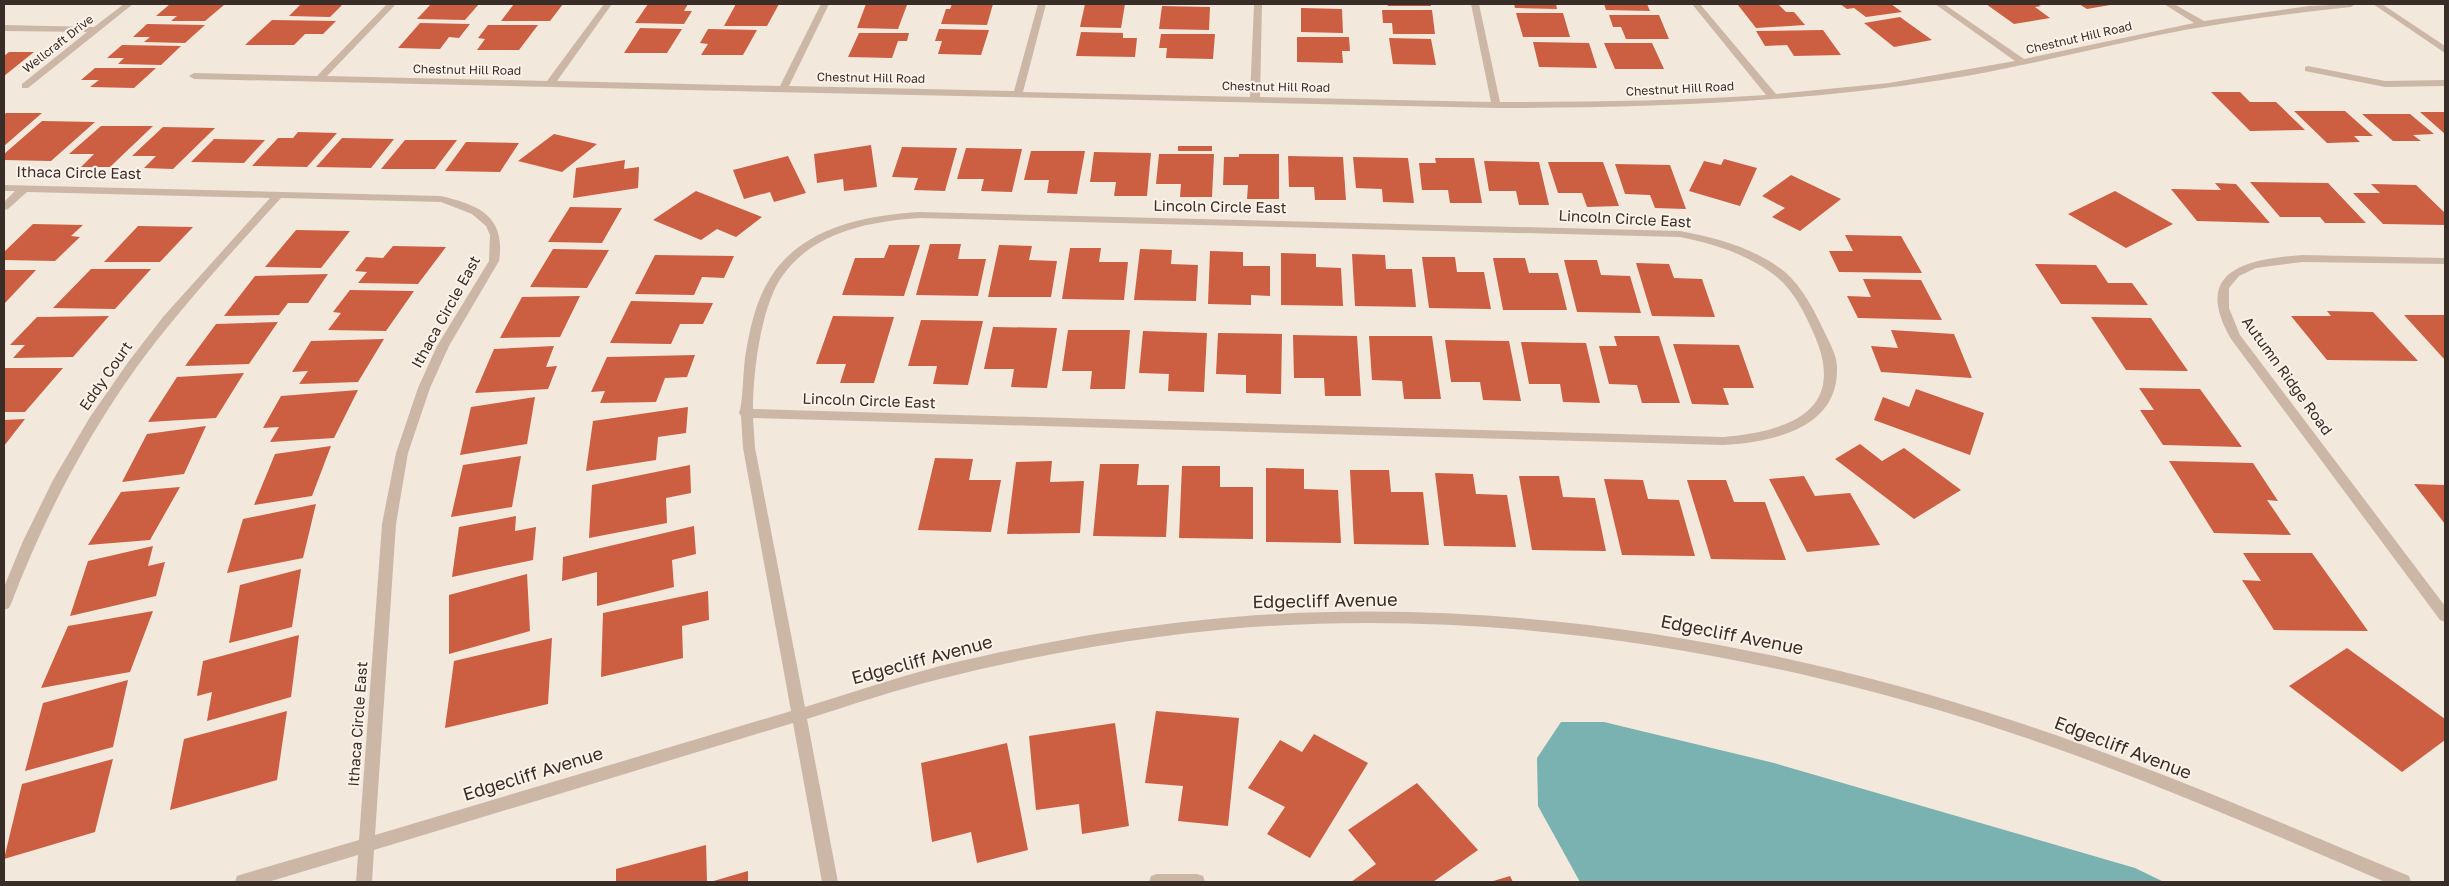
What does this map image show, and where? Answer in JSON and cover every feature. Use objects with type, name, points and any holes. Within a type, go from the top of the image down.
[{"type":"street","name":"Wellcraft Drive","points":[[25,86],[130,4]]},
{"type":"street","points":[[319,79],[392,4]]},
{"type":"street","points":[[550,84],[608,4]]},
{"type":"street","points":[[783,89],[825,4]]},
{"type":"street","points":[[1018,94],[1042,4]]},
{"type":"street","points":[[1255,100],[1258,4]]},
{"type":"street","points":[[1475,4],[1496,105]]},
{"type":"street","points":[[1696,4],[1773,97]]},
{"type":"street","points":[[1939,4],[2023,63]]},
{"type":"street","points":[[2168,4],[2202,24]]},
{"type":"street","name":"Chestnut Hill Road","points":[[194,76],[1496,105],[1675,103],[1773,97],[1898,84],[2023,63],[2202,24],[2350,4]]},
{"type":"street","points":[[2377,4],[2445,50]]},
{"type":"street","points":[[4,28],[97,30]]},
{"type":"street","points":[[2308,69],[2385,84],[2445,83]]},
{"type":"street","name":"Ithaca Circle East","points":[[4,188],[279,194],[441,200],[458,203],[484,216],[492,225],[496,236],[497,248],[494,261],[443,346],[424,388],[402,453],[389,524],[364,882]]},
{"type":"street","points":[[4,207],[25,188]]},
{"type":"street","name":"Eddy Court","points":[[4,604],[20,561],[57,484],[99,413],[133,364],[180,304],[279,194]]},
{"type":"street","name":"Lincoln Circle East","points":[[746,412],[1746,440],[1789,430],[1806,420],[1827,395],[1831,381],[1831,366],[1827,350],[1806,302],[1781,275],[1765,264],[1726,245],[1680,234],[900,215],[858,223],[820,238],[790,260],[779,272],[771,287],[754,332],[748,364],[746,412],[749,448],[830,882]]},
{"type":"street","name":"Autumn Ridge Road","points":[[2445,262],[2279,258],[2246,266],[2234,274],[2226,283],[2222,294],[2222,307],[2226,321],[2235,336],[2445,616]]},
{"type":"street","name":"Edgecliff Avenue","points":[[243,882],[938,672],[1050,648],[1161,630],[1243,622],[1353,617],[1463,619],[1575,628],[1688,644],[1806,668],[1958,709],[2095,756],[2220,805],[2403,882]]},
{"type":"street","points":[[1157,882],[1197,882]]},
{"type":"water","points":[[1561,722],[1604,722],[1774,763],[2135,868],[2164,882],[1580,882],[1538,806],[1537,758]]},
{"type":"building","points":[[170,4],[224,5],[205,21],[171,21],[177,16],[156,16]]},
{"type":"building","points":[[301,4],[343,4],[330,17],[289,16]]},
{"type":"building","points":[[431,4],[479,4],[465,20],[417,19]]},
{"type":"building","points":[[514,4],[563,4],[550,21],[501,21]]},
{"type":"building","points":[[648,4],[688,4],[684,11],[692,11],[684,24],[635,23]]},
{"type":"building","points":[[736,4],[779,4],[767,26],[724,26]]},
{"type":"building","points":[[866,4],[907,5],[898,29],[857,28]]},
{"type":"building","points":[[952,4],[993,4],[987,25],[941,24],[946,9],[950,9]]},
{"type":"building","points":[[1085,4],[1125,4],[1121,28],[1080,27]]},
{"type":"building","points":[[1387,4],[1431,4],[1431,6],[1388,6]]},
{"type":"building","points":[[1514,4],[1556,4],[1557,9],[1515,8]]},
{"type":"building","points":[[1604,4],[1647,4],[1650,11],[1606,10]]},
{"type":"building","points":[[1778,4],[1786,12],[1794,12],[1805,25],[1756,28],[1738,5]]},
{"type":"building","points":[[1840,4],[1891,4],[1902,12],[1866,17],[1854,8],[1847,9]]},
{"type":"building","points":[[1986,4],[2037,4],[2041,6],[2035,7],[2050,18],[2014,24]]},
{"type":"building","points":[[2079,4],[2110,4],[2110,5],[2087,9]]},
{"type":"building","points":[[1162,6],[1210,7],[1209,30],[1159,29]]},
{"type":"building","points":[[1301,8],[1342,9],[1343,33],[1301,32]]},
{"type":"building","points":[[1382,10],[1432,10],[1435,34],[1393,34],[1392,23],[1383,23]]},
{"type":"building","points":[[1516,13],[1563,13],[1570,37],[1523,37]]},
{"type":"building","points":[[1609,15],[1659,15],[1669,39],[1626,39],[1621,27],[1613,27]]},
{"type":"building","points":[[1900,17],[1932,40],[1894,47],[1864,23]]},
{"type":"building","points":[[272,20],[336,21],[323,34],[305,34],[294,45],[245,45]]},
{"type":"building","points":[[420,23],[470,24],[459,38],[449,37],[440,49],[398,48]]},
{"type":"building","points":[[147,24],[205,25],[185,43],[144,42],[150,37],[133,37]]},
{"type":"building","points":[[488,25],[538,25],[519,50],[477,50],[485,39],[478,38]]},
{"type":"building","points":[[640,28],[682,29],[667,53],[624,53]]},
{"type":"building","points":[[708,29],[757,30],[743,55],[701,55],[708,44],[700,43]]},
{"type":"building","points":[[939,29],[989,30],[981,55],[938,54],[942,41],[935,41]]},
{"type":"building","points":[[1823,30],[1841,55],[1794,56],[1787,45],[1765,46],[1756,31]]},
{"type":"building","points":[[1081,32],[1123,33],[1123,38],[1137,38],[1135,57],[1076,56]]},
{"type":"building","points":[[859,33],[909,33],[907,41],[898,41],[892,58],[848,57]]},
{"type":"building","points":[[1161,34],[1215,34],[1213,59],[1166,58],[1167,48],[1159,48]]},
{"type":"building","points":[[1297,37],[1349,37],[1350,51],[1342,51],[1343,63],[1297,62]]},
{"type":"building","points":[[1389,38],[1431,39],[1436,65],[1393,64]]},
{"type":"building","points":[[1533,42],[1589,43],[1597,68],[1539,67]]},
{"type":"building","points":[[1604,43],[1652,43],[1664,69],[1615,69]]},
{"type":"building","points":[[122,45],[181,46],[161,65],[118,64],[124,58],[107,58]]},
{"type":"building","points":[[9,52],[34,52],[4,76],[4,56]]},
{"type":"building","points":[[95,68],[156,68],[134,88],[90,87],[99,80],[81,80]]},
{"type":"building","points":[[2211,92],[2240,92],[2250,102],[2276,102],[2305,130],[2250,131]]},
{"type":"building","points":[[2294,111],[2345,111],[2373,136],[2354,136],[2360,142],[2327,143]]},
{"type":"building","points":[[2420,112],[2445,112],[2445,134]]},
{"type":"building","points":[[6,113],[42,113],[4,146],[4,115]]},
{"type":"building","points":[[2362,114],[2410,114],[2434,134],[2413,135],[2421,141],[2393,141]]},
{"type":"building","points":[[42,121],[95,122],[51,161],[4,160],[4,154]]},
{"type":"building","points":[[101,126],[153,126],[110,167],[81,167],[94,154],[69,154]]},
{"type":"building","points":[[163,127],[215,128],[173,169],[144,168],[156,156],[132,156]]},
{"type":"building","points":[[298,132],[337,133],[307,167],[252,166],[278,138],[293,138]]},
{"type":"building","points":[[554,134],[597,144],[562,172],[518,161]]},
{"type":"building","points":[[342,138],[394,139],[371,168],[316,167]]},
{"type":"building","points":[[214,139],[265,140],[244,163],[191,162]]},
{"type":"building","points":[[405,140],[457,140],[435,169],[381,169]]},
{"type":"building","points":[[466,142],[519,143],[500,172],[445,171]]},
{"type":"building","points":[[871,145],[877,187],[844,191],[843,179],[817,183],[814,154]]},
{"type":"building","points":[[1178,146],[1212,146],[1212,151],[1178,151]]},
{"type":"building","points":[[902,147],[957,148],[945,191],[914,190],[918,178],[892,177]]},
{"type":"building","points":[[966,148],[1022,149],[1012,192],[981,191],[984,179],[957,179]]},
{"type":"building","points":[[1031,151],[1085,151],[1077,194],[1047,193],[1049,180],[1024,180]]},
{"type":"building","points":[[1094,152],[1151,153],[1147,196],[1114,196],[1116,182],[1090,182]]},
{"type":"building","points":[[1159,154],[1214,154],[1212,197],[1180,197],[1181,184],[1156,184]]},
{"type":"building","points":[[1239,154],[1279,154],[1279,199],[1247,199],[1248,185],[1223,185],[1224,157],[1239,157]]},
{"type":"building","points":[[788,156],[806,193],[774,202],[770,192],[744,199],[733,170]]},
{"type":"building","points":[[1288,156],[1343,157],[1346,200],[1315,200],[1314,187],[1289,187]]},
{"type":"building","points":[[1353,157],[1408,158],[1414,203],[1383,202],[1382,189],[1356,188]]},
{"type":"building","points":[[1435,158],[1474,158],[1482,203],[1450,203],[1448,190],[1422,190],[1419,163],[1436,163]]},
{"type":"building","points":[[1724,159],[1757,168],[1740,206],[1689,191],[1704,161],[1721,165]]},
{"type":"building","points":[[625,160],[624,169],[639,167],[638,188],[573,198],[576,168]]},
{"type":"building","points":[[1484,161],[1539,162],[1549,205],[1519,205],[1516,191],[1489,191]]},
{"type":"building","points":[[1548,162],[1603,162],[1619,206],[1587,207],[1582,193],[1558,193]]},
{"type":"building","points":[[1615,164],[1670,165],[1686,209],[1655,208],[1650,195],[1625,194]]},
{"type":"building","points":[[1791,175],[1841,199],[1800,231],[1772,217],[1785,208],[1762,196]]},
{"type":"building","points":[[2250,182],[2328,183],[2366,223],[2325,223],[2320,217],[2280,217]]},
{"type":"building","points":[[2215,183],[2236,184],[2270,223],[2197,221],[2171,189],[2221,190]]},
{"type":"building","points":[[2371,184],[2416,185],[2445,213],[2445,225],[2383,224],[2353,193],[2380,193]]},
{"type":"building","points":[[696,191],[762,217],[736,237],[717,229],[701,240],[653,220]]},
{"type":"building","points":[[2115,191],[2173,224],[2126,248],[2068,214]]},
{"type":"building","points":[[570,207],[622,208],[602,243],[548,242]]},
{"type":"building","points":[[33,224],[83,225],[71,236],[80,237],[55,261],[4,260],[4,252]]},
{"type":"building","points":[[138,226],[193,227],[160,262],[104,262]]},
{"type":"building","points":[[296,230],[350,231],[321,268],[265,267]]},
{"type":"building","points":[[1845,235],[1901,236],[1922,273],[1839,272],[1829,251],[1853,251]]},
{"type":"building","points":[[930,244],[961,244],[958,259],[986,259],[978,296],[916,295]]},
{"type":"building","points":[[889,245],[920,245],[904,296],[842,295],[855,258],[884,258]]},
{"type":"building","points":[[999,245],[1032,246],[1029,260],[1057,261],[1051,297],[988,297]]},
{"type":"building","points":[[393,246],[446,247],[418,284],[358,283],[367,272],[355,271],[366,257],[383,258]]},
{"type":"building","points":[[1070,248],[1101,248],[1099,262],[1128,262],[1124,300],[1062,299]]},
{"type":"building","points":[[553,249],[609,250],[587,288],[530,287]]},
{"type":"building","points":[[1140,249],[1172,250],[1171,264],[1198,265],[1196,301],[1134,300]]},
{"type":"building","points":[[1210,251],[1243,252],[1243,266],[1270,266],[1270,296],[1251,295],[1251,305],[1208,304]]},
{"type":"building","points":[[1281,253],[1316,254],[1316,267],[1341,268],[1343,306],[1281,305]]},
{"type":"building","points":[[1352,254],[1385,255],[1386,269],[1412,269],[1416,307],[1355,306]]},
{"type":"building","points":[[655,255],[734,256],[724,278],[702,277],[694,295],[635,294]]},
{"type":"building","points":[[1422,257],[1455,257],[1457,272],[1484,272],[1491,309],[1429,308]]},
{"type":"building","points":[[1493,258],[1525,258],[1529,273],[1558,273],[1567,310],[1503,310]]},
{"type":"building","points":[[1564,260],[1597,260],[1601,275],[1630,276],[1641,313],[1577,312]]},
{"type":"building","points":[[1636,263],[1669,264],[1674,278],[1702,279],[1715,317],[1652,316]]},
{"type":"building","points":[[2035,264],[2096,265],[2108,283],[2132,283],[2148,305],[2061,304]]},
{"type":"building","points":[[91,269],[151,269],[115,309],[53,308]]},
{"type":"building","points":[[4,270],[36,270],[4,304]]},
{"type":"building","points":[[328,274],[308,303],[288,303],[279,315],[224,316],[255,276]]},
{"type":"building","points":[[1863,279],[1921,280],[1942,320],[1858,318],[1847,296],[1871,297]]},
{"type":"building","points":[[350,290],[414,291],[386,331],[328,330],[341,313],[333,312]]},
{"type":"building","points":[[580,296],[560,337],[500,338],[522,297]]},
{"type":"building","points":[[631,301],[713,303],[703,324],[680,324],[671,344],[610,343]]},
{"type":"building","points":[[2327,311],[2373,312],[2418,361],[2327,360],[2291,316],[2331,316]]},
{"type":"building","points":[[2404,315],[2445,315],[2445,360]]},
{"type":"building","points":[[109,316],[73,357],[13,358],[25,345],[10,345],[37,317]]},
{"type":"building","points":[[833,316],[894,317],[874,383],[840,383],[846,364],[816,364]]},
{"type":"building","points":[[2091,317],[2151,318],[2188,371],[2126,370]]},
{"type":"building","points":[[921,320],[983,321],[968,385],[933,384],[937,366],[908,366]]},
{"type":"building","points":[[278,322],[249,364],[185,366],[216,324]]},
{"type":"building","points":[[993,327],[1057,328],[1047,388],[1011,387],[1014,369],[984,369]]},
{"type":"building","points":[[1068,330],[1130,330],[1125,389],[1090,389],[1092,371],[1062,371]]},
{"type":"building","points":[[1891,330],[1954,334],[1972,378],[1881,372],[1871,346],[1898,348]]},
{"type":"building","points":[[1143,331],[1207,333],[1204,392],[1168,391],[1169,374],[1139,373]]},
{"type":"building","points":[[1218,333],[1282,334],[1281,394],[1246,393],[1246,375],[1216,374]]},
{"type":"building","points":[[1293,335],[1357,336],[1361,396],[1325,396],[1324,378],[1294,378]]},
{"type":"building","points":[[1369,336],[1432,336],[1441,399],[1404,399],[1402,381],[1372,380]]},
{"type":"building","points":[[1614,336],[1659,336],[1680,403],[1642,403],[1637,385],[1609,384],[1599,346],[1617,346]]},
{"type":"building","points":[[384,339],[358,382],[299,384],[308,371],[292,372],[311,341]]},
{"type":"building","points":[[1445,340],[1509,341],[1521,401],[1483,400],[1480,382],[1451,382]]},
{"type":"building","points":[[1521,342],[1586,343],[1600,403],[1563,402],[1560,384],[1529,384]]},
{"type":"building","points":[[1673,344],[1739,345],[1754,388],[1723,388],[1729,405],[1692,404]]},
{"type":"building","points":[[554,346],[546,367],[557,366],[548,389],[475,393],[494,349]]},
{"type":"building","points":[[695,355],[687,377],[665,378],[656,402],[600,403],[605,391],[591,392],[607,357]]},
{"type":"building","points":[[4,368],[63,368],[25,412],[4,412]]},
{"type":"building","points":[[244,373],[216,418],[148,422],[177,377]]},
{"type":"building","points":[[2139,388],[2200,389],[2242,447],[2163,445],[2140,410],[2154,410]]},
{"type":"building","points":[[1916,389],[1984,413],[1970,455],[1874,420],[1883,397],[1909,407]]},
{"type":"building","points":[[358,390],[334,438],[270,442],[279,427],[263,428],[281,396]]},
{"type":"building","points":[[535,397],[527,444],[460,455],[471,407]]},
{"type":"building","points":[[688,407],[686,433],[658,437],[656,460],[586,471],[593,421]]},
{"type":"building","points":[[25,419],[4,446],[4,420]]},
{"type":"building","points":[[206,426],[184,474],[122,482],[147,434]]},
{"type":"building","points":[[1860,444],[1882,461],[1904,448],[1961,490],[1914,519],[1835,459]]},
{"type":"building","points":[[331,446],[312,496],[254,505],[275,454]]},
{"type":"building","points":[[521,456],[512,507],[451,517],[463,465]]},
{"type":"building","points":[[935,458],[973,459],[969,480],[1001,480],[991,532],[918,530]]},
{"type":"building","points":[[1052,461],[1050,482],[1084,481],[1080,533],[1007,534],[1016,462]]},
{"type":"building","points":[[2169,461],[2253,463],[2278,501],[2267,500],[2291,535],[2214,533]]},
{"type":"building","points":[[1100,464],[1139,464],[1137,485],[1169,485],[1166,537],[1093,536]]},
{"type":"building","points":[[690,465],[691,493],[666,498],[667,523],[589,538],[592,485]]},
{"type":"building","points":[[1182,466],[1220,466],[1220,487],[1253,487],[1253,539],[1179,538]]},
{"type":"building","points":[[1266,468],[1304,469],[1304,489],[1338,490],[1341,543],[1266,542]]},
{"type":"building","points":[[1350,470],[1389,470],[1391,492],[1423,492],[1429,545],[1354,544]]},
{"type":"building","points":[[1435,473],[1473,474],[1476,494],[1507,495],[1516,547],[1444,546]]},
{"type":"building","points":[[1519,476],[1559,476],[1563,497],[1595,498],[1606,551],[1532,550]]},
{"type":"building","points":[[1804,476],[1815,496],[1850,493],[1880,545],[1807,552],[1769,479]]},
{"type":"building","points":[[1604,479],[1643,480],[1648,499],[1679,500],[1695,556],[1622,555]]},
{"type":"building","points":[[1687,480],[1726,480],[1734,502],[1765,502],[1786,560],[1711,559]]},
{"type":"building","points":[[2414,484],[2445,485],[2445,524]]},
{"type":"building","points":[[180,487],[150,540],[88,545],[121,492]]},
{"type":"building","points":[[316,504],[303,558],[227,573],[243,519]]},
{"type":"building","points":[[516,516],[515,531],[536,527],[533,560],[452,577],[459,527]]},
{"type":"building","points":[[694,526],[696,554],[672,560],[674,587],[597,606],[597,572],[562,581],[563,557]]},
{"type":"building","points":[[153,546],[148,566],[165,562],[156,596],[70,616],[88,561]]},
{"type":"building","points":[[2243,553],[2312,553],[2368,631],[2274,630],[2242,580],[2261,581]]},
{"type":"building","points":[[301,569],[292,627],[229,643],[240,585]]},
{"type":"building","points":[[527,574],[530,631],[449,654],[449,595]]},
{"type":"building","points":[[708,591],[709,620],[682,626],[683,658],[601,677],[603,613]]},
{"type":"building","points":[[153,611],[130,672],[41,688],[68,626]]},
{"type":"building","points":[[299,635],[291,697],[207,721],[212,692],[197,696],[203,661]]},
{"type":"building","points":[[552,638],[548,704],[445,728],[454,661]]},
{"type":"building","points":[[2347,648],[2445,719],[2445,740],[2402,772],[2289,686]]},
{"type":"building","points":[[128,680],[113,747],[25,771],[43,703]]},
{"type":"building","points":[[287,711],[277,780],[170,810],[184,739]]},
{"type":"building","points":[[1156,711],[1239,718],[1228,826],[1178,821],[1183,786],[1145,783]]},
{"type":"building","points":[[1115,723],[1129,826],[1082,834],[1079,804],[1036,810],[1029,736]]},
{"type":"building","points":[[1314,734],[1368,763],[1310,858],[1267,834],[1285,807],[1248,788],[1280,740],[1302,752]]},
{"type":"building","points":[[1007,743],[1028,850],[977,863],[971,832],[932,842],[921,763]]},
{"type":"building","points":[[113,759],[95,832],[4,859],[22,784]]},
{"type":"building","points":[[1417,783],[1478,850],[1433,882],[1351,882],[1376,864],[1348,830]]},
{"type":"building","points":[[706,845],[707,882],[616,882],[616,869]]},
{"type":"building","points":[[748,871],[748,882],[710,882]]},
{"type":"building","points":[[1510,876],[1513,882],[1490,882]]}]
